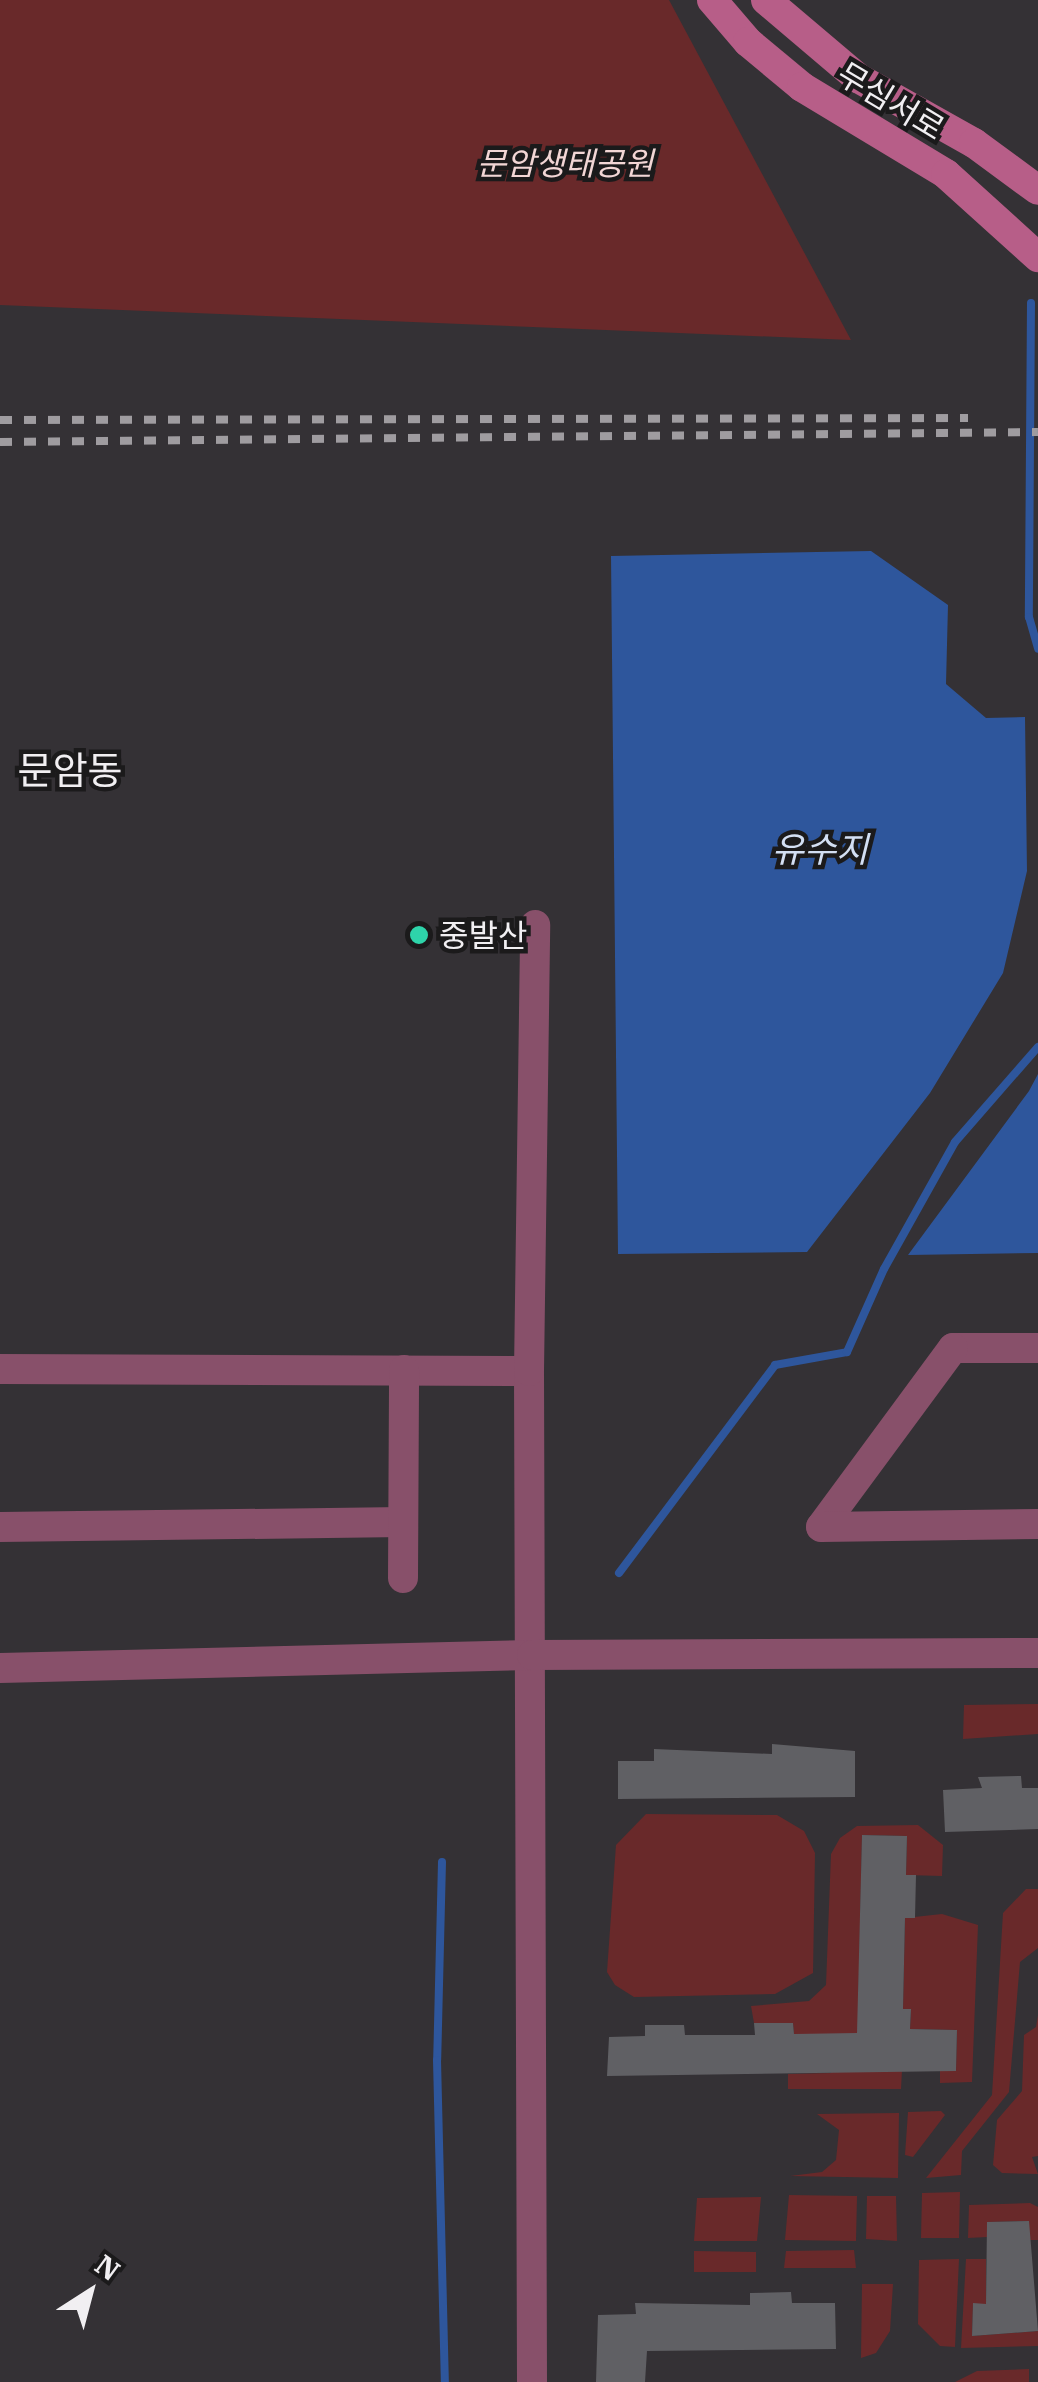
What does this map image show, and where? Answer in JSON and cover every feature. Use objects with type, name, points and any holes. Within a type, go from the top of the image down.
[{"type":"street","name":"무심서로","points":[[712,0],[748,42],[802,87],[946,174],[1038,257]]},
{"type":"street","name":"무심서로","points":[[766,0],[858,78],[974,144],[1038,190]]},
{"type":"street","points":[[532,2382],[529,1371],[534,925]]},
{"type":"street","points":[[1038,1348],[953,1348],[820,1527],[1038,1524]]},
{"type":"street","points":[[0,1369],[529,1371]]},
{"type":"street","points":[[402,1578],[404,1370]]},
{"type":"street","points":[[0,1527],[403,1522]]},
{"type":"street","points":[[0,1668],[532,1654],[1038,1654]]},
{"type":"green space","name":"문암생태공원","points":[[0,0],[669,0],[851,340],[0,305]]},
{"type":"green space","points":[[1038,1704],[1038,1734],[963,1739],[964,1705]]},
{"type":"green space","points":[[646,1814],[777,1815],[804,1831],[815,1853],[813,1973],[775,1994],[634,1997],[615,1985],[607,1972],[616,1845]]},
{"type":"green space","points":[[918,1825],[943,1845],[942,1876],[906,1875],[907,1836],[862,1835],[858,2018],[902,2070],[901,2089],[788,2089],[788,2074],[831,2073],[832,2034],[794,2034],[793,2023],[754,2023],[751,2006],[809,2001],[826,1985],[831,1854],[840,1838],[857,1826]]},
{"type":"green space","points":[[1026,1889],[1038,1889],[1038,1948],[1020,1962],[1009,2092],[962,2151],[961,2175],[926,2178],[992,2095],[1003,1913]]},
{"type":"green space","points":[[942,1914],[978,1925],[972,2082],[940,2083],[940,2071],[956,2071],[957,2030],[910,2029],[911,2010],[903,2009],[905,1918]]},
{"type":"green space","points":[[1038,2015],[1038,2156],[1032,2157],[1038,2174],[1002,2173],[993,2165],[997,2120],[1022,2091],[1024,2035],[1036,2027]]},
{"type":"green space","points":[[941,2111],[945,2115],[913,2157],[905,2155],[908,2112]]},
{"type":"green space","points":[[899,2113],[898,2178],[790,2176],[822,2172],[836,2160],[839,2130],[817,2114]]},
{"type":"green space","points":[[960,2192],[959,2238],[921,2238],[922,2193]]},
{"type":"green space","points":[[789,2195],[857,2196],[856,2241],[785,2240]]},
{"type":"green space","points":[[867,2196],[896,2196],[897,2241],[866,2239]]},
{"type":"green space","points":[[761,2197],[757,2241],[694,2241],[697,2198]]},
{"type":"green space","points":[[1030,2203],[1038,2207],[1038,2240],[1029,2240],[1028,2221],[988,2222],[987,2237],[968,2238],[969,2205]]},
{"type":"green space","points":[[854,2250],[856,2268],[784,2268],[786,2251]]},
{"type":"green space","points":[[694,2251],[756,2252],[756,2272],[694,2272]]},
{"type":"green space","points":[[959,2259],[955,2347],[940,2346],[918,2324],[919,2260]]},
{"type":"green space","points":[[966,2259],[986,2259],[986,2304],[973,2304],[972,2336],[1038,2331],[1038,2346],[961,2348]]},
{"type":"green space","points":[[862,2284],[893,2284],[890,2331],[876,2353],[861,2358]]},
{"type":"green space","points":[[1029,2369],[1029,2382],[955,2382],[977,2371]]},
{"type":"water","name":"유수지","points":[[871,551],[948,605],[946,684],[986,718],[1025,717],[1027,871],[1003,973],[930,1093],[807,1252],[618,1254],[611,556]]},
{"type":"water","points":[[1038,1074],[1038,1253],[908,1255],[1029,1091]]},
{"type":"building","points":[[772,1744],[855,1751],[855,1797],[618,1799],[618,1761],[654,1761],[654,1749],[772,1754]]},
{"type":"building","points":[[1021,1776],[1022,1788],[1038,1788],[1038,1829],[945,1832],[943,1790],[982,1788],[978,1777]]},
{"type":"building","points":[[862,1835],[907,1836],[906,1875],[916,1875],[915,1918],[905,1918],[903,2009],[911,2009],[910,2029],[957,2030],[956,2071],[607,2076],[609,2037],[645,2036],[645,2025],[684,2025],[685,2035],[755,2035],[754,2023],[793,2023],[794,2034],[857,2033]]},
{"type":"building","points":[[1029,2221],[1038,2331],[972,2336],[973,2303],[986,2304],[987,2222]]},
{"type":"building","points":[[791,2292],[792,2303],[835,2303],[836,2349],[647,2351],[645,2382],[596,2382],[598,2315],[636,2314],[635,2303],[750,2305],[750,2293]]},
{"type":"waterway","points":[[1031,303],[1029,617],[1038,649]]},
{"type":"waterway","points":[[619,1573],[775,1365],[847,1352],[884,1269],[955,1142],[1038,1047]]},
{"type":"waterway","points":[[442,1862],[437,2060],[445,2382]]},
{"type":"railway","points":[[0,420],[968,418]]},
{"type":"railway","points":[[0,442],[1038,432]]},
{"type":"place","name":"중발산","points":[[419,935]]},
{"type":"district","name":"문암동","points":[[70,770]]}]
